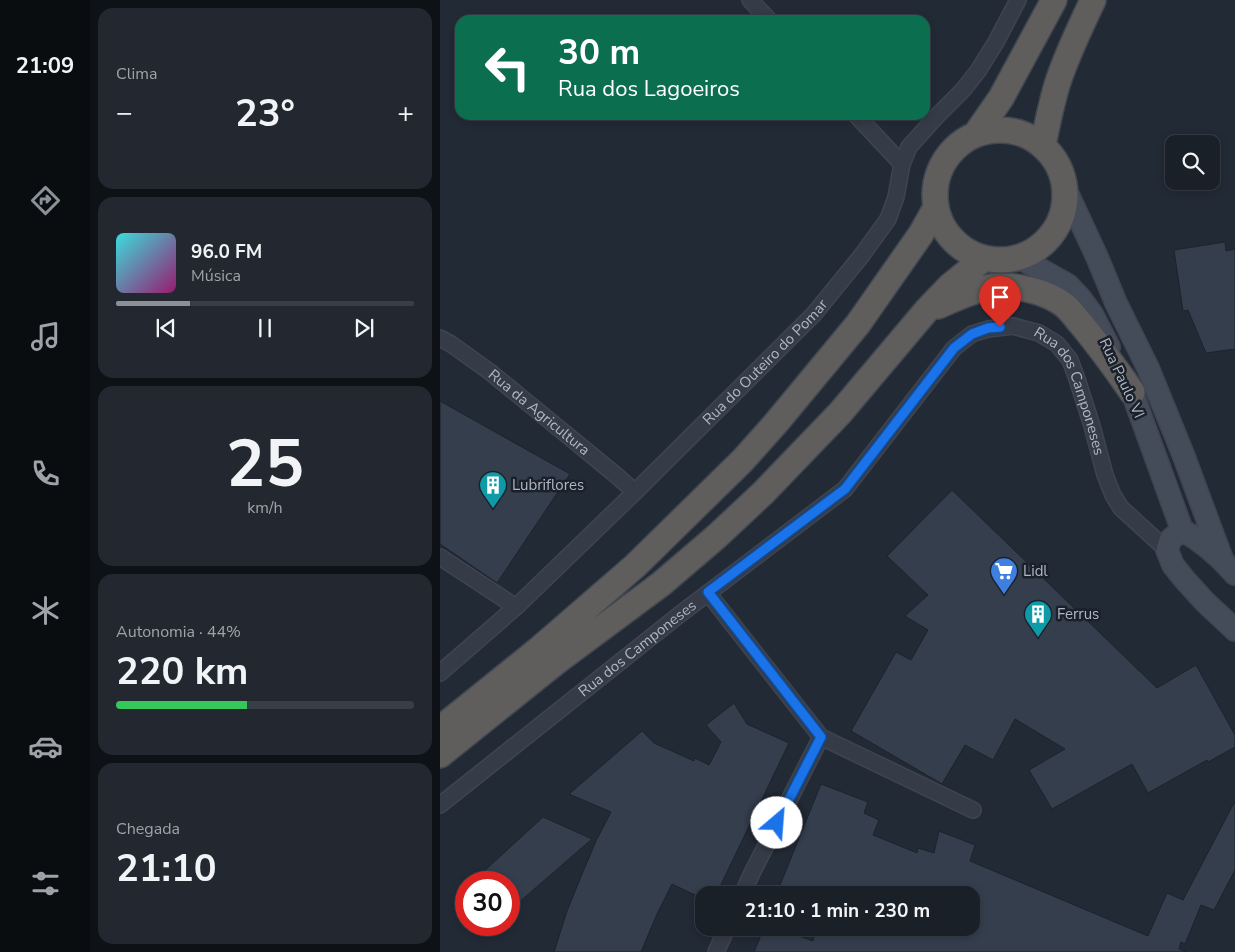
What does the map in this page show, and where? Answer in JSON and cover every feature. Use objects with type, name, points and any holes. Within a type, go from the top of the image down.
[{"type":"highway","points":[[976,134],[1001,98],[1054,0]]},
{"type":"highway","points":[[1043,145],[1057,84],[1069,51],[1092,0]]},
{"type":"highway","points":[[993,130],[1011,130],[1028,136],[1043,145],[1054,157],[1061,172],[1065,188],[1064,210],[1055,231],[1040,247],[1020,258],[1008,261],[995,261],[983,259],[966,252],[952,241],[941,226],[935,208],[934,190],[938,172],[947,156],[960,143],[976,134],[993,130]]},
{"type":"highway","points":[[440,729],[538,650],[635,566],[743,460],[858,324],[921,234],[935,208]]},
{"type":"highway","points":[[440,755],[556,662],[661,584],[716,537],[763,493],[840,413],[926,311],[950,286],[983,259]]},
{"type":"highway","points":[[926,311],[965,294],[990,287],[1012,286],[1044,294],[1065,305],[1099,345],[1132,392]]},
{"type":"main road","points":[[1065,188],[1116,303],[1148,368],[1229,567]]},
{"type":"main road","name":"Rua Paulo VI","points":[[1020,258],[1068,285],[1082,299],[1092,314],[1132,392],[1182,530]]},
{"type":"main road","points":[[1229,567],[1194,536],[1182,530],[1170,540],[1166,550],[1173,565],[1185,580],[1235,630]]},
{"type":"street","points":[[750,0],[764,15]]},
{"type":"street","name":"Rua do Outeiro do Pomar","points":[[440,673],[516,607],[814,314],[862,255],[888,219],[896,197],[902,164],[908,148],[963,90],[978,71],[1018,0]]},
{"type":"street","points":[[861,120],[902,164]]},
{"type":"street","name":"Rua dos Camponeses","points":[[440,805],[708,592],[845,489],[954,348],[972,334],[988,328],[1013,326],[1039,333],[1057,344],[1070,360],[1092,426],[1105,475],[1113,495],[1121,508],[1166,550]]},
{"type":"street","name":"Rua da Agricultura","points":[[440,338],[490,372],[635,492]]},
{"type":"street","points":[[440,557],[516,607]]},
{"type":"street","points":[[708,592],[821,737],[973,810]]},
{"type":"street","points":[[746,886],[821,737]]},
{"type":"street","points":[[716,952],[723,936]]},
{"type":"building","points":[[1225,242],[1226,251],[1235,249],[1235,349],[1206,353],[1188,310],[1183,311],[1174,250]]},
{"type":"building","name":"Lubriflores","points":[[440,401],[570,474],[497,583],[440,544]]},
{"type":"building","points":[[952,490],[1157,688],[1196,665],[1235,735],[1235,747],[1208,762],[1207,760],[1148,793],[1132,764],[1052,809],[1029,770],[1065,749],[1015,719],[993,760],[965,745],[942,784],[851,731],[896,652],[911,660],[928,630],[905,616],[928,595],[887,556]]},
{"type":"building","points":[[734,703],[747,724],[789,743],[720,886],[695,886],[695,895],[672,884],[641,952],[554,952],[567,911],[580,879],[611,812],[569,794],[642,731],[654,743],[694,761],[695,758],[709,765],[721,742],[706,725]]},
{"type":"building","points":[[821,784],[868,802],[864,813],[879,820],[873,835],[917,853],[918,848],[934,853],[939,831],[975,845],[970,861],[1148,936],[1167,893],[1183,900],[1235,801],[1235,870],[1214,910],[1201,905],[1185,944],[1181,942],[1179,949],[1186,952],[754,952],[761,936],[800,936],[813,941],[814,936],[980,936],[980,886],[780,886]]},
{"type":"building","points":[[543,817],[592,839],[520,901],[520,871],[484,871]]},
{"type":"place","name":"Lubriflores","points":[[493,509]]},
{"type":"place","name":"Lidl","points":[[1004,595]]},
{"type":"place","name":"Ferrus","points":[[1038,638]]},
{"type":"route","points":[[777,823],[821,737],[708,592],[845,489],[954,348],[972,334],[988,328],[1000,327]]}]
